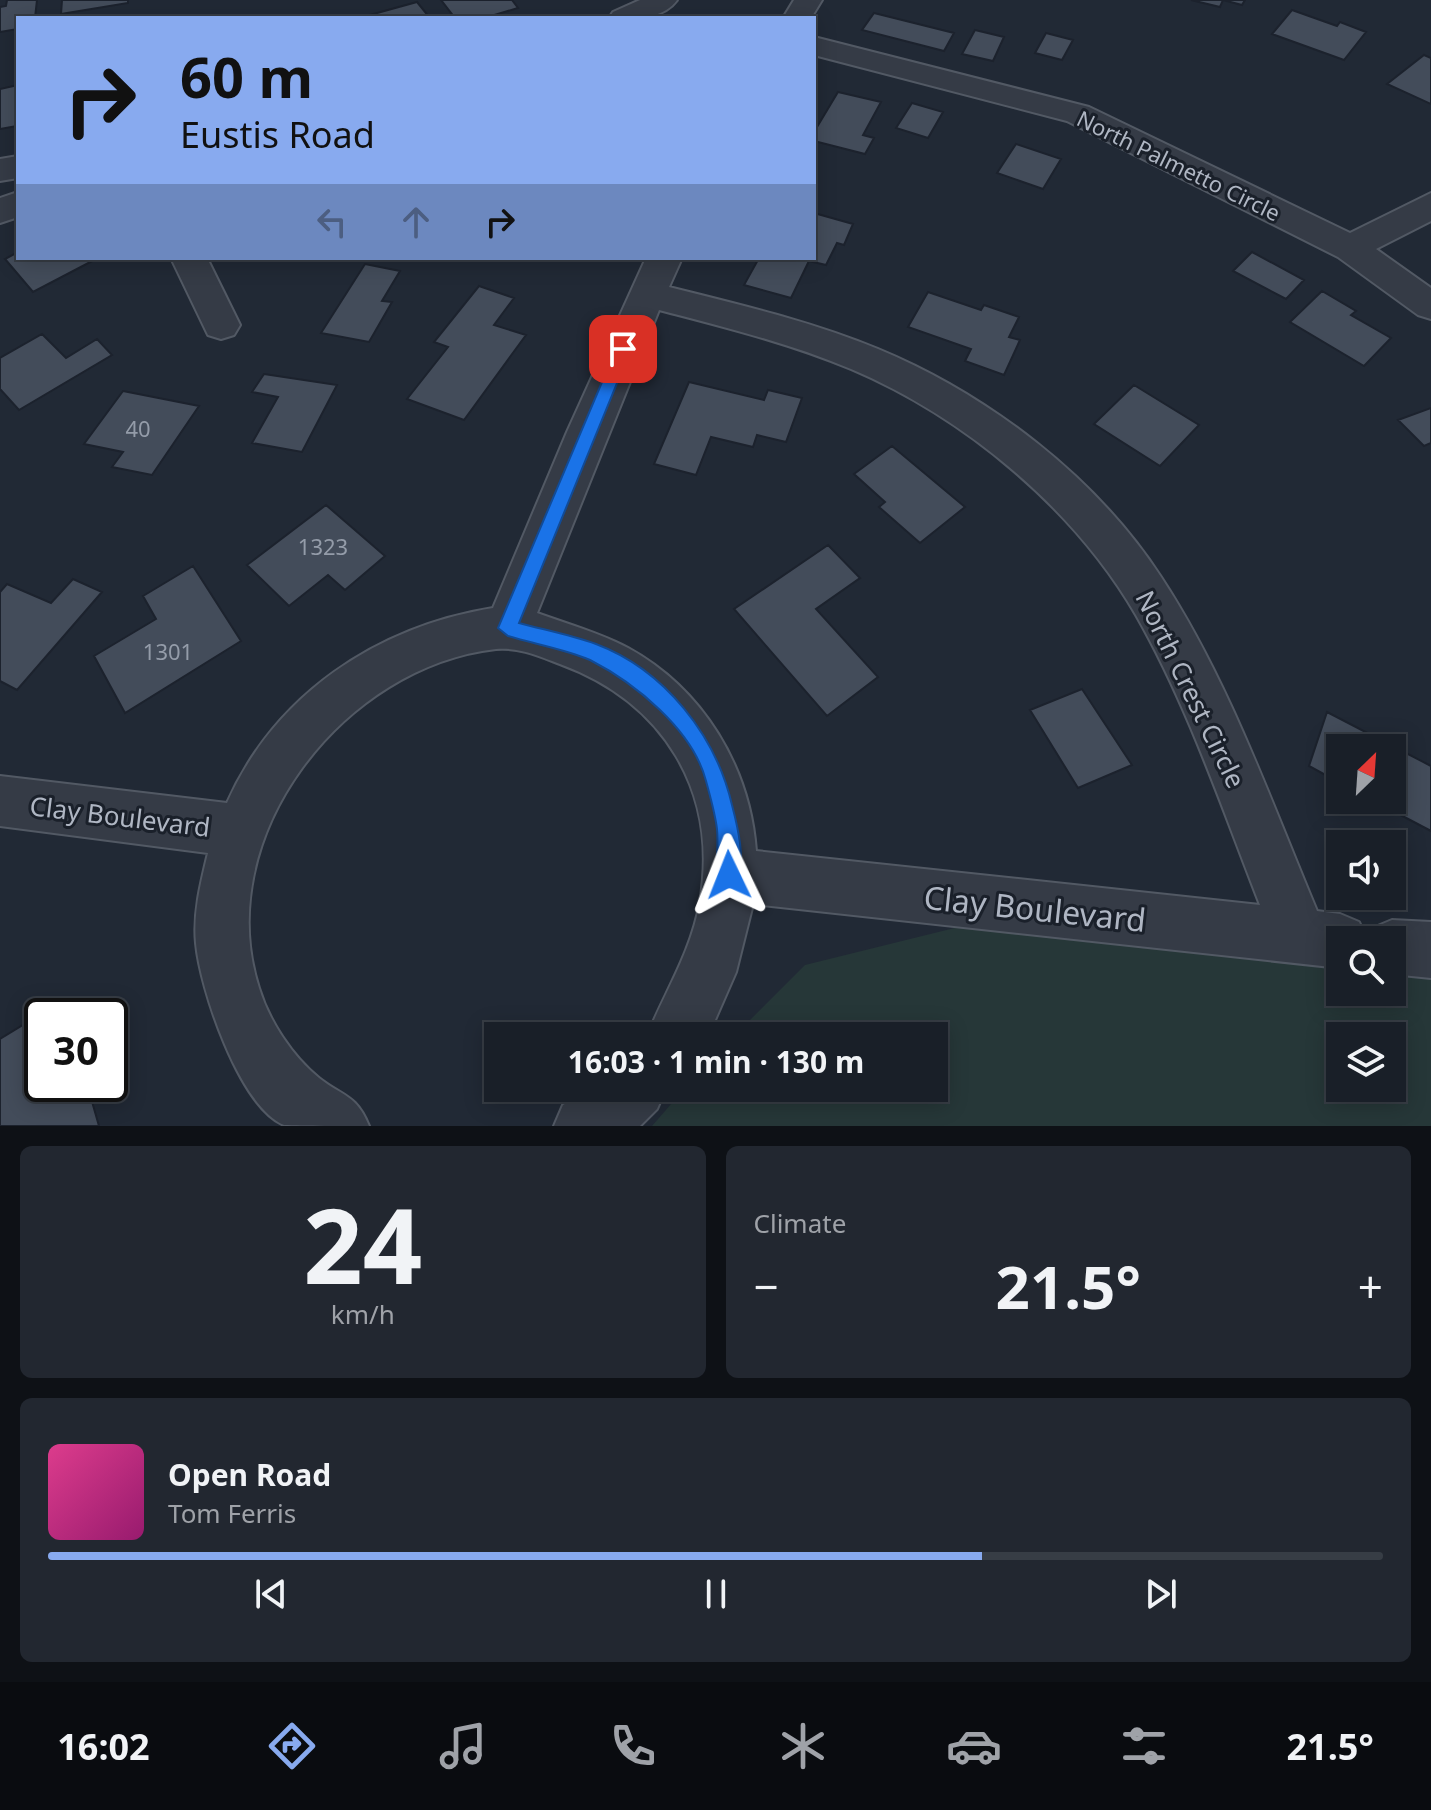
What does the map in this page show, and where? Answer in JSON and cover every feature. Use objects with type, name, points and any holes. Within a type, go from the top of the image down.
[{"type":"street","points":[[627,16],[663,0]]},
{"type":"street","name":"North Palmetto Circle","points":[[816,47],[1078,114],[1350,248],[1431,306]]},
{"type":"street","points":[[1350,248],[1414,216],[1431,204]]},
{"type":"street","points":[[190,260],[221,325]]},
{"type":"street","points":[[508,628],[656,276]]},
{"type":"street","name":"North Crest Circle","points":[[656,276],[752,322],[896,374],[953,405],[996,436],[1088,519],[1134,575],[1170,633],[1231,764],[1320,939]]},
{"type":"street","points":[[339,1126],[297,1098],[266,1064],[240,1019],[225,970],[221,921],[225,883],[241,831],[263,784],[293,741],[329,703],[357,680],[437,643],[508,628],[593,652],[638,680],[672,710],[692,734],[714,773],[727,828],[729,875],[720,939],[695,1006],[685,1022]]},
{"type":"street","name":"Clay Boulevard","points":[[0,801],[241,831]]},
{"type":"street","name":"Clay Boulevard","points":[[729,875],[1320,939]]},
{"type":"street","points":[[1406,948],[1431,950]]},
{"type":"street","points":[[584,1126],[622,1102]]},
{"type":"shaded area","points":[[1003,916],[1326,944],[1326,1006],[1406,1006],[1406,950],[1431,952],[1431,1126],[652,1126],[673,1102],[948,1102],[948,1022],[748,1022],[805,965]]},
{"type":"building","points":[[7,0],[37,0],[35,16],[16,16],[16,29],[0,32],[0,7],[6,6]]},
{"type":"building","points":[[62,0],[128,0],[128,3],[61,14]]},
{"type":"building","points":[[441,0],[512,0],[518,8],[491,16],[453,16]]},
{"type":"building","points":[[1191,0],[1223,0],[1220,7]]},
{"type":"building","points":[[1223,0],[1245,0],[1242,5]]},
{"type":"building","points":[[417,2],[428,16],[366,16]]},
{"type":"building","points":[[1292,10],[1337,26],[1340,22],[1366,32],[1344,60],[1272,34]]},
{"type":"building","points":[[874,13],[954,33],[944,51],[862,30]]},
{"type":"building","points":[[975,30],[1004,37],[993,61],[962,54]]},
{"type":"building","points":[[1046,33],[1073,40],[1062,60],[1035,53]]},
{"type":"building","points":[[1424,55],[1431,58],[1431,104],[1387,84]]},
{"type":"building","points":[[16,85],[16,126],[0,129],[0,89]]},
{"type":"building","points":[[838,92],[881,102],[863,135],[874,138],[865,154],[816,142],[816,129]]},
{"type":"building","points":[[912,103],[943,112],[928,138],[896,128]]},
{"type":"building","points":[[1016,144],[1061,159],[1043,189],[997,173]]},
{"type":"building","points":[[816,214],[853,224],[844,245],[837,243],[826,265],[809,261],[791,298],[744,285],[758,260],[816,260]]},
{"type":"building","points":[[1252,252],[1304,280],[1286,299],[1233,271]]},
{"type":"building","points":[[16,253],[16,260],[94,260],[33,292],[5,259]]},
{"type":"building","points":[[365,264],[400,271],[382,301],[392,302],[369,342],[321,333]]},
{"type":"building","points":[[479,286],[514,298],[494,325],[526,335],[464,420],[407,399],[448,347],[434,342]]},
{"type":"building","points":[[1322,291],[1356,311],[1351,315],[1391,338],[1364,366],[1290,322]]},
{"type":"building","points":[[928,292],[981,310],[984,305],[1019,317],[1009,337],[1020,340],[1004,375],[965,361],[971,349],[908,327]]},
{"type":"building","points":[[42,334],[66,358],[97,339],[112,355],[19,410],[0,389],[0,358]]},
{"type":"building","points":[[264,374],[337,385],[302,452],[252,443],[278,397],[252,392]]},
{"type":"building","points":[[689,382],[764,400],[768,390],[802,398],[786,442],[757,435],[753,447],[711,437],[696,475],[654,464]]},
{"type":"building","points":[[1134,385],[1199,425],[1160,466],[1094,424]]},
{"type":"building","points":[[123,391],[199,406],[152,475],[112,467],[123,452],[84,444]]},
{"type":"building","points":[[1431,408],[1431,443],[1424,446],[1398,420]]},
{"type":"building","points":[[892,446],[965,507],[920,543],[879,507],[885,502],[854,474]]},
{"type":"building","points":[[326,505],[385,556],[345,590],[328,575],[289,606],[247,565]]},
{"type":"building","points":[[828,545],[860,578],[816,609],[878,677],[827,716],[734,609]]},
{"type":"building","points":[[193,566],[241,641],[125,713],[94,656],[156,619],[143,596]]},
{"type":"building","points":[[73,579],[102,592],[17,690],[0,681],[0,592],[7,584],[51,603]]},
{"type":"building","points":[[1082,689],[1132,765],[1078,788],[1030,710]]},
{"type":"building","points":[[1327,712],[1369,734],[1326,734],[1326,775],[1309,766]]},
{"type":"building","points":[[1406,753],[1431,766],[1431,831],[1399,814],[1406,814]]},
{"type":"building","points":[[24,1024],[24,1102],[92,1102],[99,1126],[0,1126],[0,1039]]},
{"type":"route","points":[[623,349],[508,628],[593,652],[638,680],[672,710],[692,734],[714,773],[727,828],[729,875]]}]
